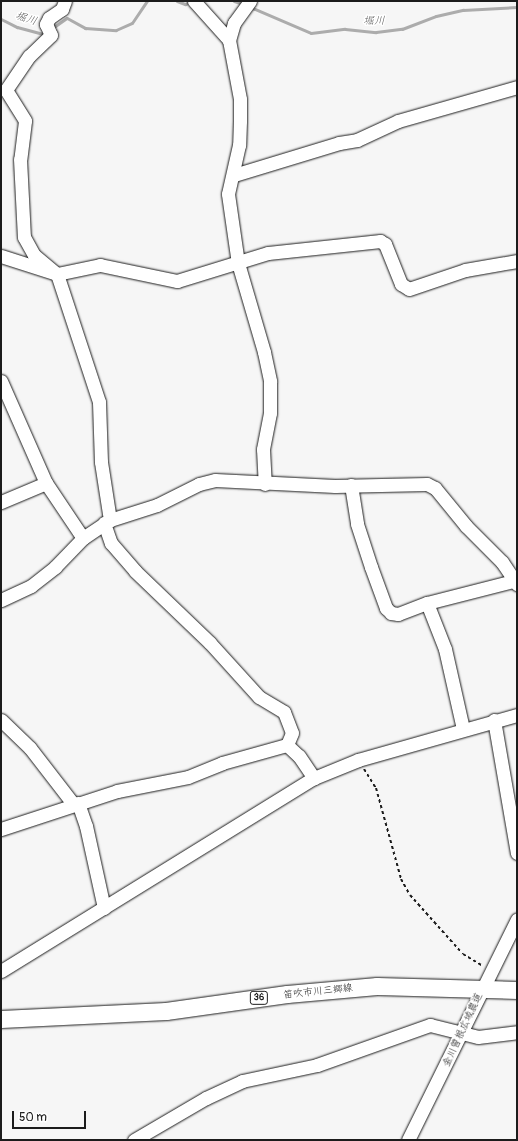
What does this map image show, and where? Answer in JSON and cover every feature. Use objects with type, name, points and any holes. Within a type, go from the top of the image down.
[{"type":"main road","name":"笛吹市川三郷線","points":[[1,1019],[166,1011],[286,994],[377,986],[517,990]]},
{"type":"street","points":[[65,1],[62,10],[49,18],[48,30],[6,90],[25,121],[20,159],[24,237],[34,255],[57,274],[99,402],[101,462],[107,521],[111,543],[135,571],[210,643],[260,697],[284,712],[292,733],[287,745]]},
{"type":"street","points":[[196,3],[229,40]]},
{"type":"street","points":[[248,5],[234,23],[229,40],[240,99],[239,145],[234,175],[228,194],[238,263],[264,352],[270,381],[270,413],[264,449],[264,484]]},
{"type":"street","points":[[234,175],[339,142],[356,140],[398,121],[516,91]]},
{"type":"street","points":[[1,256],[57,274],[100,265],[177,281],[268,253],[380,241],[385,244],[402,284],[409,289],[465,270],[517,261]]},
{"type":"street","points":[[1,381],[46,483],[83,538]]},
{"type":"street","points":[[1,600],[30,586],[55,567],[83,538],[107,521],[157,505],[199,484],[215,480],[264,484],[350,485],[416,482],[435,488],[466,526],[502,562],[516,582],[427,603],[398,614],[392,613],[386,608],[357,524],[350,485]]},
{"type":"street","points":[[1,502],[46,483]]},
{"type":"street","points":[[427,603],[445,649],[463,729]]},
{"type":"street","points":[[1,971],[314,778],[358,760],[494,720],[517,716]]},
{"type":"street","points":[[1,720],[30,748],[76,804],[86,826],[104,908]]},
{"type":"street","points":[[494,720],[517,853]]},
{"type":"street","points":[[287,745],[299,756],[314,778]]},
{"type":"street","points":[[1,829],[117,791],[188,776],[222,763],[287,745]]},
{"type":"street","name":"金川曽根広域農道","points":[[408,1140],[462,1034],[517,919]]},
{"type":"street","points":[[134,1140],[206,1098],[256,1077],[317,1065],[430,1025],[478,1037],[517,1032]]},
{"type":"path","points":[[358,760],[376,788],[401,879],[410,895],[463,954],[492,971]]},
{"type":"waterway","name":"堀川","points":[[51,29],[67,18],[85,28],[116,30],[132,23],[147,1]]},
{"type":"waterway","name":"堀川","points":[[177,1],[185,4],[191,2]]},
{"type":"waterway","name":"堀川","points":[[234,1],[243,4]]},
{"type":"waterway","name":"堀川","points":[[250,7],[311,33],[345,29],[376,32],[402,29],[436,16],[463,10],[517,7]]},
{"type":"waterway","name":"堀川","points":[[1,19],[17,27],[43,34],[46,31]]}]
